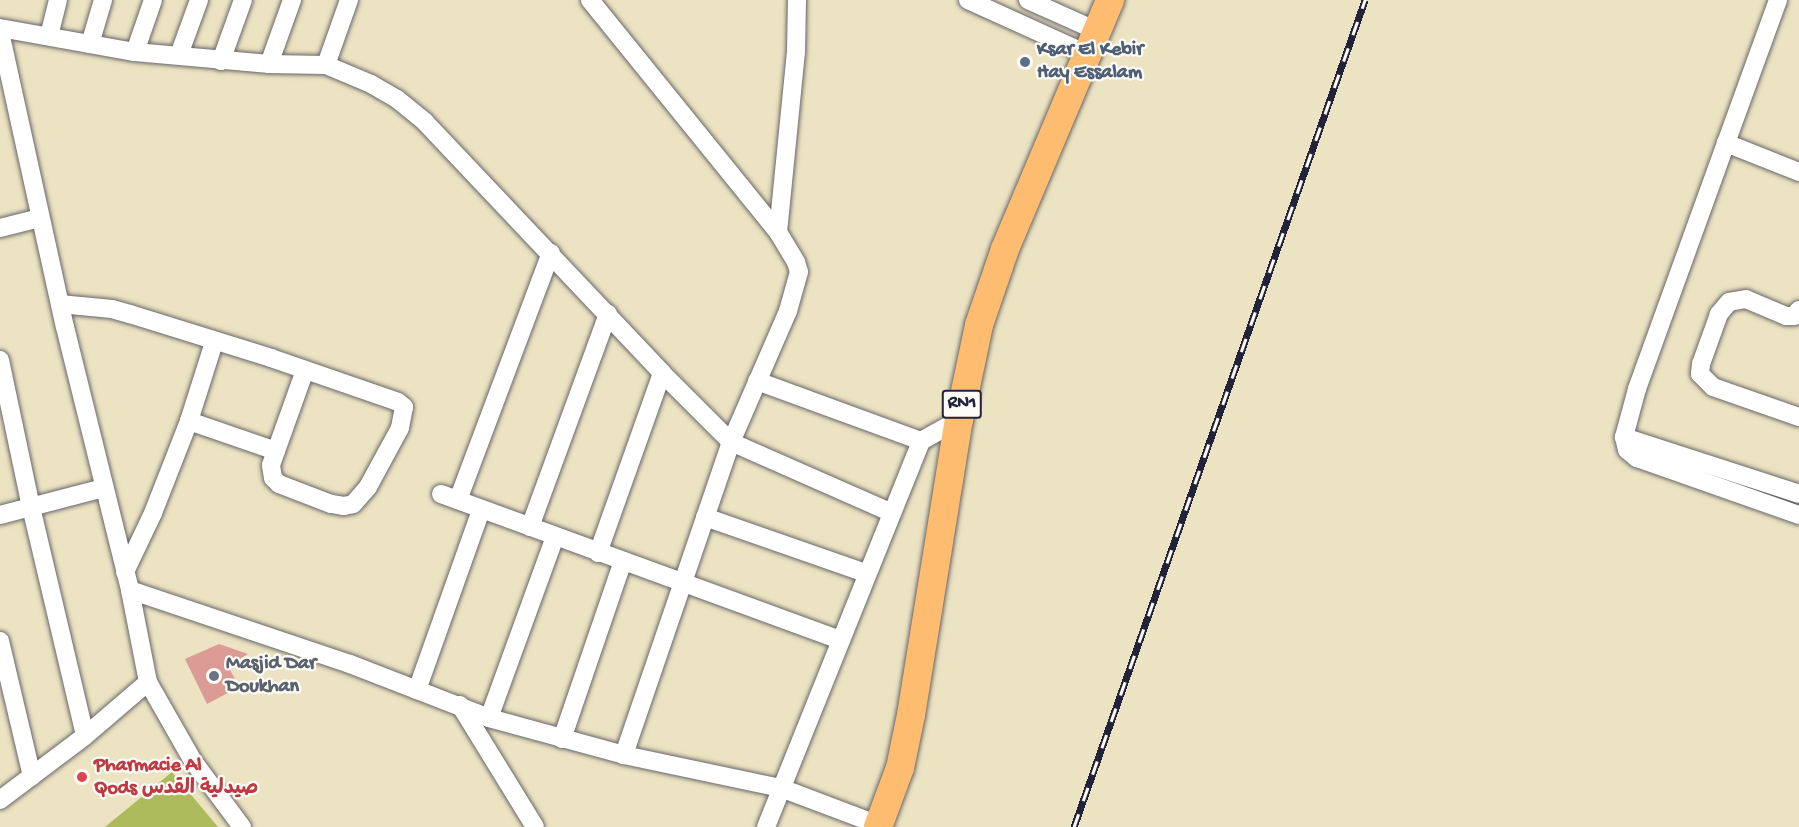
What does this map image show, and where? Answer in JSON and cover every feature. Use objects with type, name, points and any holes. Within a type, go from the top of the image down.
[{"type":"main road","name":"RN1","points":[[878,826],[900,768],[911,715],[958,420],[979,325],[994,278],[1110,0]]},
{"type":"street","points":[[48,36],[58,0]]},
{"type":"street","points":[[90,44],[103,0]]},
{"type":"street","points":[[135,52],[153,0]]},
{"type":"street","points":[[179,55],[199,0]]},
{"type":"street","points":[[221,61],[243,0]]},
{"type":"street","points":[[269,64],[292,0]]},
{"type":"street","points":[[327,65],[349,0]]},
{"type":"street","points":[[590,0],[778,231],[796,262],[799,272],[788,310],[731,442],[624,755]]},
{"type":"street","points":[[778,231],[796,52],[797,0]]},
{"type":"street","points":[[968,0],[1092,42]]},
{"type":"street","points":[[1028,0],[1092,42]]},
{"type":"street","points":[[1778,0],[1637,389],[1624,437],[1627,450],[1637,458],[1799,514]]},
{"type":"street","points":[[242,827],[193,761],[148,682],[130,590],[40,218],[0,30],[135,52],[221,61],[327,65],[371,84],[397,99],[425,122],[731,442],[891,512]]},
{"type":"street","points":[[1726,143],[1799,172]]},
{"type":"street","points":[[0,228],[40,218]]},
{"type":"street","points":[[551,253],[449,497],[840,640]]},
{"type":"street","points":[[1799,310],[1794,316],[1786,316],[1746,299],[1729,302],[1719,314],[1701,364],[1700,374],[1713,387],[1799,417]]},
{"type":"street","points":[[60,304],[112,309],[305,370],[398,402],[404,407],[400,428],[360,498],[344,506],[279,484],[271,472],[276,451],[305,370]]},
{"type":"street","points":[[530,527],[608,314]]},
{"type":"street","points":[[125,572],[153,513],[189,421],[214,342]]},
{"type":"street","points":[[0,360],[31,507],[85,736]]},
{"type":"street","points":[[598,553],[662,372]]},
{"type":"street","points":[[757,381],[921,441]]},
{"type":"street","points":[[766,827],[866,573],[921,441],[958,420]]},
{"type":"street","points":[[189,421],[276,451]]},
{"type":"street","points":[[1624,437],[1799,494]]},
{"type":"street","points":[[0,514],[104,488]]},
{"type":"street","points":[[417,690],[481,510]]},
{"type":"street","points":[[705,517],[866,573]]},
{"type":"street","points":[[489,718],[555,537]]},
{"type":"street","points":[[562,739],[623,561]]},
{"type":"street","points":[[130,590],[282,640],[460,705],[489,718],[624,755],[781,788],[878,826]]},
{"type":"street","points":[[0,641],[32,776]]},
{"type":"street","points":[[0,800],[85,736],[148,682]]},
{"type":"street","points":[[460,705],[535,827]]},
{"type":"green space","points":[[172,772],[218,827],[105,827]]},
{"type":"building","name":"Masjid Dar Doukhan","points":[[219,644],[248,654],[228,666],[239,687],[207,704],[185,659]]},
{"type":"railway","points":[[1074,827],[1365,0]]},
{"type":"place","name":"Ksar El Kebir Hay Essalam","points":[[1025,62]]},
{"type":"place","name":"Masjid Dar Doukhan","points":[[214,676]]},
{"type":"place","name":"Pharmacie Al Qods صيدلية القدس","points":[[82,777]]}]
